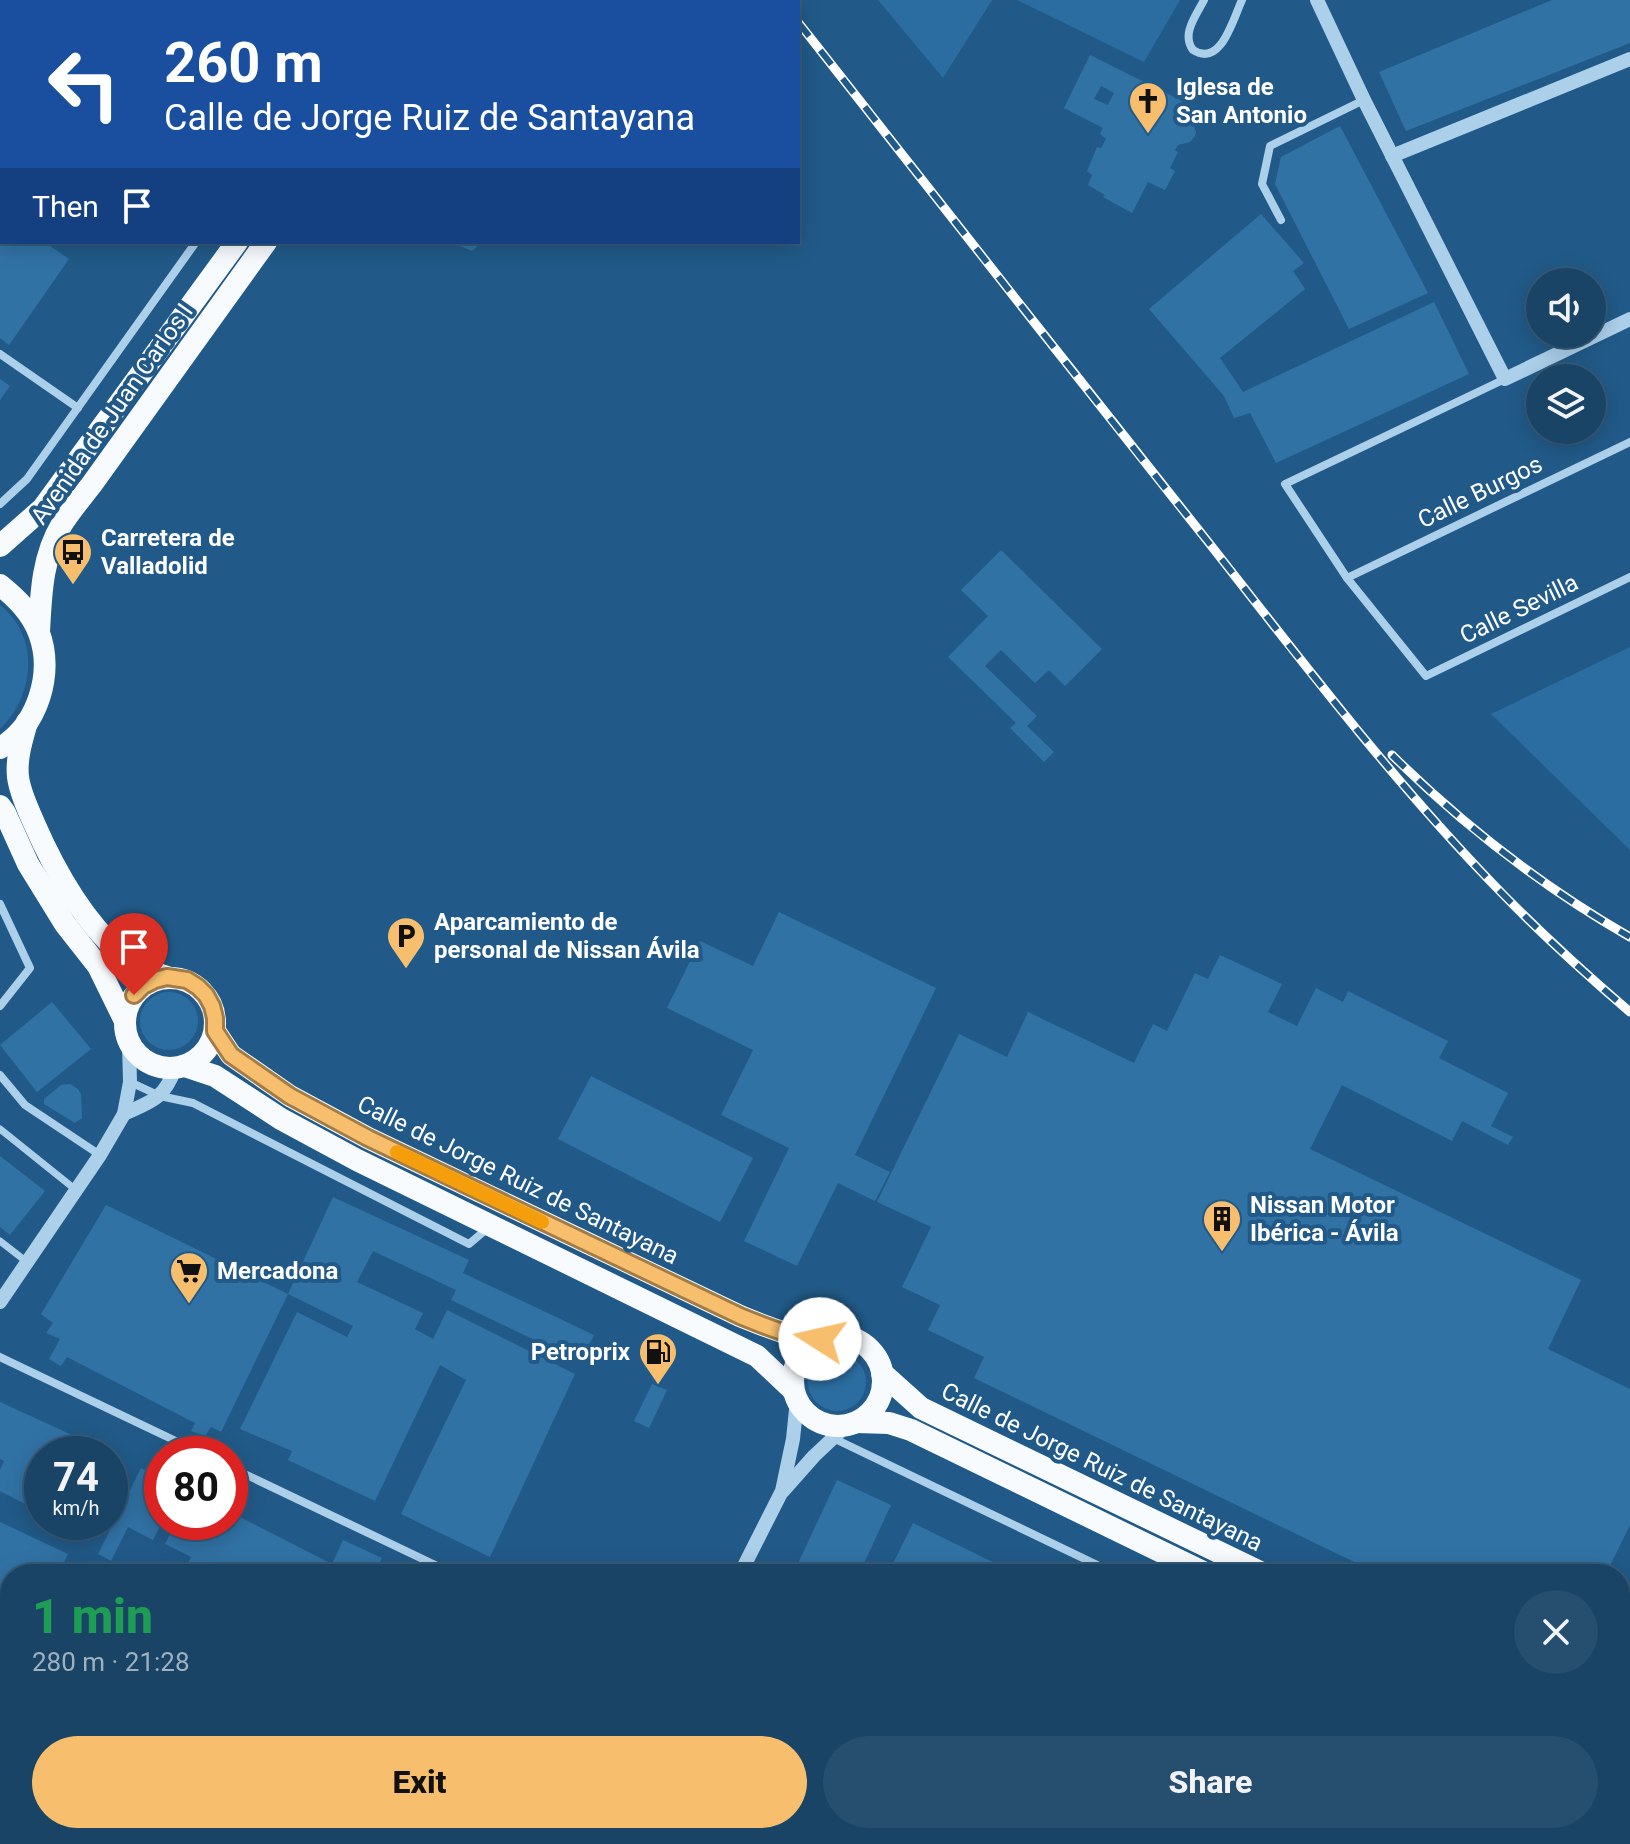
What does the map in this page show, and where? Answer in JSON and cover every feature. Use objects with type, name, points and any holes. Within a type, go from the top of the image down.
[{"type":"highway","name":"Avenida de Juan Carlos I","points":[[0,546],[43,508],[236,244]]},
{"type":"highway","name":"Avenida de Juan Carlos I","points":[[27,722],[41,694],[45,663],[39,632],[42,582],[49,550],[63,523],[265,244]]},
{"type":"highway","points":[[0,585],[21,602],[39,632]]},
{"type":"highway","points":[[0,748],[27,722]]},
{"type":"highway","name":"Calle de Jorge Ruiz de Santayana","points":[[27,722],[18,758],[18,779],[48,855],[89,920],[119,952],[139,966],[167,977],[187,980],[198,987],[212,1006],[215,1031],[231,1055],[290,1096],[368,1138],[740,1316],[802,1338],[841,1336],[856,1340],[869,1348],[878,1359],[882,1373],[921,1408],[1243,1564]]},
{"type":"highway","points":[[2,813],[28,864],[65,924],[98,966],[124,1019]]},
{"type":"highway","points":[[167,977],[143,986],[127,1006],[125,1031],[135,1053],[145,1061],[156,1066],[180,1067],[215,1076],[281,1119],[344,1154],[757,1356],[795,1395],[805,1413],[838,1427],[869,1414],[883,1388],[882,1373]]},
{"type":"highway","points":[[180,1067],[199,1058],[209,1046],[215,1031]]},
{"type":"highway","points":[[795,1395],[793,1375],[798,1360],[807,1348],[820,1339]]},
{"type":"highway","name":"Calle de Jorge Ruiz de Santayana","points":[[838,1427],[889,1423],[911,1430],[1186,1564]]},
{"type":"street","points":[[1204,0],[1187,39],[1193,50],[1204,55],[1221,46],[1242,0]]},
{"type":"street","points":[[1317,0],[1505,379]]},
{"type":"street","points":[[1392,156],[1630,59]]},
{"type":"street","points":[[1281,220],[1262,184],[1270,146],[1364,100]]},
{"type":"street","name":"Avenida de Juan Carlos I","points":[[0,504],[27,479],[195,244]]},
{"type":"street","points":[[1347,578],[1285,484],[1630,319]]},
{"type":"street","points":[[0,354],[78,408]]},
{"type":"street","name":"Calle Burgos","points":[[1347,578],[1630,442]]},
{"type":"street","name":"Calle Sevilla","points":[[1347,578],[1426,676],[1630,577]]},
{"type":"street","points":[[0,904],[30,968],[0,1006]]},
{"type":"street","points":[[0,1302],[100,1155],[124,1114],[130,1082],[129,1043]]},
{"type":"street","points":[[124,1114],[160,1096],[180,1067]]},
{"type":"street","points":[[0,1075],[25,1105],[100,1155]]},
{"type":"street","points":[[130,1082],[160,1096],[193,1103],[469,1244],[491,1225]]},
{"type":"street","points":[[0,1129],[76,1190]]},
{"type":"street","points":[[0,1241],[27,1262]]},
{"type":"street","points":[[0,1357],[165,1436]]},
{"type":"street","points":[[745,1564],[782,1491],[793,1439],[795,1395]]},
{"type":"street","points":[[782,1491],[838,1427],[1097,1564]]},
{"type":"street","points":[[248,1476],[433,1564]]},
{"type":"shaded area","points":[[878,0],[992,0],[943,78]]},
{"type":"shaded area","points":[[1017,0],[1180,0],[1144,62]]},
{"type":"shaded area","points":[[0,605],[22,633],[28,666],[20,700],[0,729]]},
{"type":"shaded area","points":[[1630,647],[1630,850],[1491,714]]},
{"type":"shaded area","points":[[169,992],[180,994],[189,1001],[196,1010],[196,1032],[189,1041],[180,1048],[169,1050],[158,1048],[149,1041],[142,1032],[140,1021],[142,1010],[149,1001],[158,994]]},
{"type":"shaded area","points":[[837,1353],[858,1361],[866,1382],[858,1403],[837,1411],[816,1403],[808,1382],[816,1361]]},
{"type":"building","points":[[1552,0],[1630,0],[1630,43],[1406,131],[1379,72]]},
{"type":"building","name":"Iglesa de San Antonio","points":[[1090,55],[1196,108],[1191,119],[1196,132],[1190,142],[1178,145],[1175,150],[1178,152],[1170,168],[1175,171],[1165,190],[1148,182],[1132,213],[1088,185],[1092,175],[1087,171],[1097,147],[1101,148],[1106,139],[1100,134],[1103,128],[1064,108]],"holes":[[[1101,86],[1114,93],[1108,105],[1094,99]]]},
{"type":"building","points":[[1340,126],[1428,293],[1349,329],[1275,184],[1281,157]]},
{"type":"building","points":[[1261,214],[1304,263],[1293,271],[1305,289],[1220,358],[1243,392],[1434,302],[1469,374],[1276,463],[1250,413],[1234,418],[1224,396],[1149,309]]},
{"type":"building","points":[[0,244],[47,244],[69,259],[9,345],[0,338]]},
{"type":"building","points":[[456,244],[480,244],[472,251]]},
{"type":"building","points":[[0,379],[10,386],[0,400]]},
{"type":"building","points":[[1001,550],[1102,649],[1065,686],[1049,670],[1035,683],[1001,650],[985,666],[1037,716],[1027,726],[1054,752],[1044,762],[1010,728],[1016,723],[948,657],[988,616],[961,590]]},
{"type":"building","points":[[779,912],[936,988],[855,1155],[890,1172],[875,1201],[838,1183],[797,1266],[744,1241],[789,1148],[721,1115],[753,1050],[667,1008],[700,941],[753,966]]},
{"type":"building","name":"Nissan Motor Ibérica - Ávila","points":[[1220,955],[1282,984],[1268,1012],[1297,1026],[1316,988],[1343,1002],[1348,991],[1448,1041],[1439,1058],[1508,1093],[1491,1126],[1513,1137],[1508,1145],[1462,1121],[1452,1141],[1342,1085],[1310,1149],[1581,1280],[1548,1349],[1630,1389],[1630,1525],[1611,1564],[1358,1564],[974,1378],[984,1357],[928,1330],[940,1305],[902,1287],[931,1227],[877,1202],[959,1034],[1007,1057],[1028,1012],[1134,1063],[1153,1024],[1167,1031],[1195,973],[1208,979]]},
{"type":"building","points":[[52,1002],[91,1049],[37,1092],[0,1045]]},
{"type":"building","points":[[591,1076],[753,1158],[720,1222],[558,1139]]},
{"type":"building","points":[[70,1084],[81,1094],[82,1118],[75,1123],[44,1104],[44,1099],[61,1085]]},
{"type":"building","points":[[0,1156],[45,1191],[10,1235],[0,1227]]},
{"type":"building","points":[[333,1197],[469,1260],[463,1273],[594,1335],[581,1362],[451,1300],[456,1290],[373,1251],[357,1282],[423,1313],[415,1329],[433,1339],[447,1310],[575,1374],[490,1557],[401,1514],[466,1380],[440,1365],[375,1501],[288,1460],[292,1451],[240,1429],[297,1312],[347,1337],[353,1326],[288,1294]]},
{"type":"building","points":[[106,1205],[288,1294],[221,1432],[211,1427],[205,1436],[191,1431],[195,1423],[67,1357],[61,1366],[49,1359],[60,1339],[46,1333],[53,1323],[41,1314]]},
{"type":"building","points":[[652,1384],[667,1390],[649,1428],[634,1421]]},
{"type":"building","points":[[0,1402],[74,1436],[24,1436],[24,1504],[0,1491],[0,1470],[4,1461],[0,1459]]},
{"type":"building","points":[[141,1468],[144,1469],[144,1535],[128,1527],[128,1494]]},
{"type":"building","points":[[837,1480],[891,1505],[864,1564],[798,1564]]},
{"type":"building","points":[[248,1521],[332,1564],[188,1564],[191,1557],[165,1544],[167,1540],[248,1540]]},
{"type":"building","points":[[0,1522],[24,1533],[24,1540],[38,1540],[68,1554],[64,1564],[0,1564]]},
{"type":"building","points":[[913,1523],[997,1564],[893,1564]]},
{"type":"building","points":[[105,1540],[122,1540],[111,1561],[98,1554]]},
{"type":"building","points":[[343,1540],[382,1558],[379,1564],[332,1564]]},
{"type":"railway","points":[[800,25],[1382,759],[1454,843],[1509,900],[1630,1012]]},
{"type":"railway","points":[[1392,755],[1505,854],[1630,937]]},
{"type":"slow traffic","points":[[397,1152],[542,1222]]},
{"type":"place","name":"Iglesa de San Antonio","points":[[1148,135]]},
{"type":"place","name":"Carretera de Valladolid","points":[[73,586]]},
{"type":"place","name":"Aparcamiento de personal de Nissan Ávila","points":[[406,970]]},
{"type":"place","name":"Nissan Motor Ibérica - Ávila","points":[[1222,1253]]},
{"type":"place","name":"Mercadona","points":[[189,1305]]},
{"type":"place","name":"Petroprix","points":[[658,1386]]},
{"type":"route","points":[[134,995],[155,980],[167,977],[187,980],[206,995],[215,1018],[215,1031],[231,1055],[290,1096],[368,1138],[740,1316],[783,1333],[820,1339]]}]
